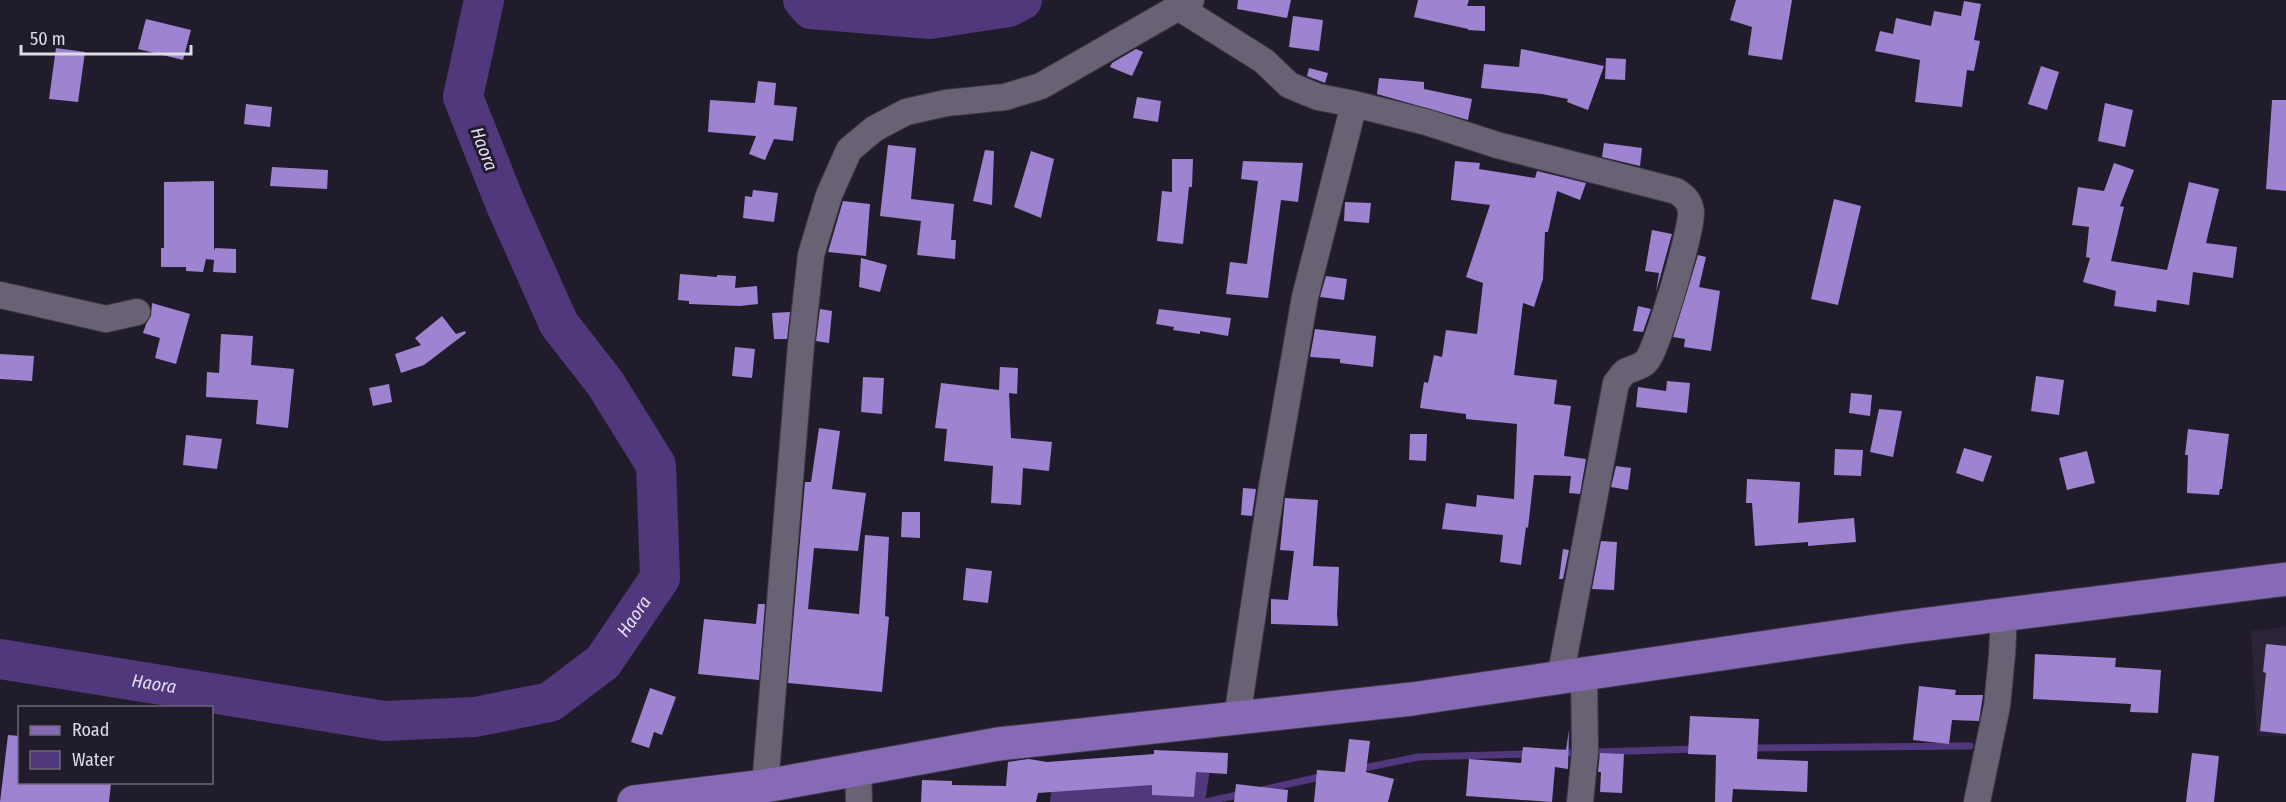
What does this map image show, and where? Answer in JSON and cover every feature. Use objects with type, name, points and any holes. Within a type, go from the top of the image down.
[{"type":"main road","points":[[634,802],[765,786],[998,744],[1412,699],[2004,614],[2286,579]]},
{"type":"street","points":[[765,786],[800,357],[812,255],[829,195],[849,150],[874,129],[906,112],[945,103],[1005,97],[1041,86],[1184,4],[1264,62],[1288,85],[1318,97],[1425,122],[1497,146],[1676,191],[1686,197],[1691,212],[1686,237],[1656,344],[1647,361],[1623,373],[1616,383],[1572,676],[1585,752],[1580,802]]},
{"type":"street","points":[[1237,718],[1272,486],[1305,297],[1354,104]]},
{"type":"street","points":[[0,295],[106,319],[137,312]]},
{"type":"street","points":[[1977,802],[1997,706],[2004,614]]},
{"type":"street","points":[[858,769],[859,802]]},
{"type":"shaded area","points":[[2286,627],[2286,736],[2257,736],[2251,631]]},
{"type":"water","points":[[1211,763],[1205,802],[1050,802],[1053,779]]},
{"type":"building","points":[[1238,0],[1291,0],[1287,18],[1237,9]]},
{"type":"building","points":[[1418,0],[1469,0],[1467,6],[1485,6],[1485,31],[1468,30],[1414,17]]},
{"type":"building","points":[[1736,0],[1792,0],[1782,60],[1748,55],[1752,27],[1730,20]]},
{"type":"building","points":[[1964,1],[1981,4],[1974,40],[1980,41],[1974,71],[1967,70],[1962,107],[1915,102],[1920,60],[1875,51],[1880,31],[1893,34],[1896,18],[1931,26],[1934,11],[1961,16]]},
{"type":"building","points":[[1293,16],[1323,20],[1319,51],[1289,47]]},
{"type":"building","points":[[146,19],[191,30],[183,60],[138,49]]},
{"type":"building","points":[[56,48],[85,52],[78,102],[49,99]]},
{"type":"building","points":[[1136,49],[1143,52],[1132,76],[1110,67],[1112,63]]},
{"type":"building","points":[[1521,49],[1604,66],[1588,110],[1567,102],[1568,99],[1481,88],[1484,64],[1519,67]]},
{"type":"building","points":[[1606,58],[1626,59],[1625,80],[1605,79]]},
{"type":"building","points":[[2041,66],[2059,72],[2047,110],[2028,104]]},
{"type":"building","points":[[1309,68],[1328,73],[1325,83],[1307,76]]},
{"type":"building","points":[[1379,78],[1424,82],[1424,89],[1472,99],[1468,120],[1377,94]]},
{"type":"building","points":[[758,81],[776,83],[774,105],[797,107],[793,141],[774,139],[765,160],[749,154],[756,136],[708,132],[710,100],[755,103]]},
{"type":"building","points":[[1137,97],[1161,101],[1158,122],[1133,118]]},
{"type":"building","points":[[2272,100],[2286,100],[2286,191],[2266,189]]},
{"type":"building","points":[[2105,103],[2133,110],[2125,147],[2098,141]]},
{"type":"building","points":[[246,104],[272,107],[270,127],[244,124]]},
{"type":"building","points":[[1604,143],[1642,148],[1640,166],[1602,157]]},
{"type":"building","points":[[888,145],[916,148],[911,199],[954,204],[951,240],[956,240],[955,259],[917,255],[921,221],[880,216]]},
{"type":"building","points":[[985,150],[994,151],[992,205],[973,201]]},
{"type":"building","points":[[1031,151],[1054,159],[1041,218],[1014,207]]},
{"type":"building","points":[[1172,159],[1193,159],[1192,187],[1189,187],[1183,244],[1157,241],[1162,191],[1172,192]]},
{"type":"building","points":[[1243,161],[1303,163],[1298,202],[1281,200],[1268,298],[1226,294],[1230,262],[1247,264],[1258,181],[1241,179]]},
{"type":"building","points":[[1455,161],[1480,163],[1479,169],[1535,178],[1537,171],[1586,183],[1580,200],[1557,191],[1548,232],[1545,232],[1543,279],[1534,307],[1523,303],[1514,375],[1557,380],[1554,404],[1571,406],[1564,456],[1586,459],[1580,494],[1569,493],[1571,476],[1534,475],[1521,565],[1500,562],[1503,535],[1442,529],[1446,503],[1476,507],[1477,495],[1514,499],[1517,424],[1466,419],[1466,414],[1420,408],[1424,382],[1428,383],[1434,355],[1442,357],[1446,330],[1477,334],[1483,283],[1466,277],[1490,205],[1451,200]]},
{"type":"building","points":[[2114,163],[2134,170],[2120,206],[2124,207],[2111,261],[2167,270],[2189,182],[2219,189],[2206,243],[2237,247],[2233,278],[2193,272],[2189,305],[2157,300],[2156,312],[2114,306],[2116,291],[2083,282],[2090,258],[2086,257],[2089,227],[2072,225],[2078,187],[2104,191]]},
{"type":"building","points":[[272,167],[328,170],[327,189],[270,186]]},
{"type":"building","points":[[214,181],[214,251],[215,248],[236,249],[236,273],[213,272],[214,260],[206,259],[203,272],[186,271],[186,267],[161,267],[161,248],[164,248],[164,182]]},
{"type":"building","points":[[753,190],[778,193],[774,222],[743,218],[745,196],[752,197]]},
{"type":"building","points":[[1834,199],[1861,206],[1838,305],[1811,299]]},
{"type":"building","points":[[843,201],[870,204],[866,256],[828,252]]},
{"type":"building","points":[[1345,202],[1371,203],[1369,223],[1344,221]]},
{"type":"building","points":[[1652,230],[1672,234],[1656,292],[1659,273],[1645,271]]},
{"type":"building","points":[[1698,255],[1706,257],[1699,287],[1720,291],[1711,351],[1684,347],[1685,339],[1673,337]]},
{"type":"building","points":[[861,258],[887,265],[880,292],[859,287]]},
{"type":"building","points":[[680,274],[736,276],[735,288],[757,286],[758,304],[740,306],[689,304],[689,301],[678,300]]},
{"type":"building","points":[[1326,276],[1347,279],[1344,300],[1320,297]]},
{"type":"building","points":[[152,303],[190,314],[176,364],[155,358],[160,338],[143,333],[151,316]]},
{"type":"building","points":[[1638,306],[1651,309],[1643,332],[1633,331]]},
{"type":"building","points":[[820,309],[832,311],[829,343],[816,341]]},
{"type":"building","points":[[1159,309],[1231,318],[1228,336],[1200,331],[1200,334],[1173,330],[1174,327],[1156,324]]},
{"type":"building","points":[[790,312],[787,339],[774,339],[772,313]]},
{"type":"building","points":[[442,316],[456,334],[465,331],[466,333],[424,365],[401,373],[395,354],[421,345],[415,338]]},
{"type":"building","points":[[1315,329],[1376,336],[1373,367],[1340,363],[1340,359],[1310,357]]},
{"type":"building","points":[[221,334],[253,336],[251,365],[294,369],[288,428],[256,424],[258,400],[206,397],[207,372],[219,373]]},
{"type":"building","points":[[735,347],[755,349],[752,378],[732,376]]},
{"type":"building","points":[[0,354],[34,356],[32,381],[0,379]]},
{"type":"building","points":[[1000,367],[1018,368],[1017,394],[1009,393],[1011,438],[1052,442],[1049,471],[1023,468],[1021,505],[991,503],[993,466],[944,461],[947,429],[935,428],[941,383],[999,390]]},
{"type":"building","points":[[2036,376],[2064,380],[2059,415],[2031,411]]},
{"type":"building","points":[[863,377],[884,378],[882,414],[861,412]]},
{"type":"building","points":[[1667,381],[1690,383],[1687,413],[1636,407],[1638,387],[1666,391]]},
{"type":"building","points":[[389,384],[392,402],[373,406],[369,388]]},
{"type":"building","points":[[1851,393],[1872,395],[1870,416],[1849,413]]},
{"type":"building","points":[[1879,409],[1902,411],[1893,457],[1870,452]]},
{"type":"building","points":[[819,428],[840,431],[832,489],[866,493],[858,551],[814,548],[808,609],[859,614],[865,535],[889,537],[885,616],[889,617],[882,692],[788,683],[805,482],[811,482]]},
{"type":"building","points":[[2188,429],[2229,434],[2222,489],[2219,495],[2187,493],[2188,455],[2185,455]]},
{"type":"building","points":[[1410,434],[1427,434],[1426,461],[1409,460]]},
{"type":"building","points":[[186,435],[222,439],[217,469],[183,465]]},
{"type":"building","points":[[1964,448],[1992,456],[1983,482],[1956,473]]},
{"type":"building","points":[[1835,449],[1863,450],[1861,476],[1834,475]]},
{"type":"building","points":[[2087,451],[2095,483],[2067,490],[2059,458]]},
{"type":"building","points":[[1616,466],[1631,468],[1628,490],[1611,487]]},
{"type":"building","points":[[1747,479],[1800,482],[1798,523],[1854,518],[1856,542],[1808,546],[1808,542],[1755,546],[1752,503],[1746,503]]},
{"type":"building","points":[[1243,488],[1256,489],[1252,516],[1241,515]]},
{"type":"building","points":[[1285,498],[1318,500],[1313,566],[1339,567],[1338,626],[1271,624],[1271,599],[1288,600],[1294,551],[1280,550]]},
{"type":"building","points":[[902,512],[920,512],[920,538],[901,537]]},
{"type":"building","points":[[1601,541],[1617,542],[1614,590],[1592,589]]},
{"type":"building","points":[[1563,549],[1569,550],[1563,579],[1559,579]]},
{"type":"building","points":[[966,568],[992,571],[988,603],[963,600]]},
{"type":"building","points":[[758,604],[765,604],[759,680],[698,674],[704,619],[756,624]]},
{"type":"building","points":[[2266,644],[2286,646],[2286,734],[2260,731],[2266,673],[2263,672]]},
{"type":"building","points":[[2035,654],[2116,658],[2115,667],[2161,670],[2158,713],[2130,712],[2131,704],[2033,699]]},
{"type":"building","points":[[1919,686],[1956,690],[1955,695],[1983,695],[1979,721],[1952,720],[1949,744],[1913,740]]},
{"type":"building","points":[[650,688],[676,697],[662,735],[654,732],[649,748],[631,742]]},
{"type":"building","points":[[1690,716],[1759,719],[1757,759],[1808,761],[1807,792],[1733,789],[1732,802],[1715,802],[1716,755],[1688,754]]},
{"type":"building","points":[[1569,730],[1568,769],[1555,767],[1552,802],[1466,796],[1469,759],[1521,763],[1523,747],[1566,750]]},
{"type":"building","points":[[8,735],[18,736],[18,784],[111,784],[109,802],[0,802]]},
{"type":"building","points":[[1349,739],[1370,741],[1366,772],[1394,779],[1388,802],[1314,802],[1317,770],[1345,772]]},
{"type":"building","points":[[1154,750],[1228,753],[1227,774],[1196,772],[1194,797],[1152,795],[1152,785],[1038,793],[1036,802],[921,802],[922,780],[952,781],[952,785],[1006,786],[1008,762],[1029,759],[1047,762],[1154,754]]},
{"type":"building","points":[[1600,753],[1624,754],[1622,793],[1600,792],[1601,772],[1598,772]]},
{"type":"building","points":[[2192,753],[2219,756],[2214,802],[2186,802]]},
{"type":"building","points":[[1236,784],[1288,790],[1287,802],[1234,802]]},
{"type":"waterway","name":"Haora","points":[[0,659],[384,721],[475,717],[550,702],[603,662],[660,578],[656,465],[605,383],[559,324],[505,203],[463,97],[484,0]]},
{"type":"waterway","name":"Haora","points":[[803,0],[811,9],[930,19],[1009,7],[1022,0]]},
{"type":"waterway","points":[[1750,748],[1970,746]]},
{"type":"waterway","points":[[1561,753],[1697,749]]},
{"type":"waterway","points":[[1359,769],[1418,757],[1529,754]]},
{"type":"waterway","points":[[1262,790],[1324,776]]},
{"type":"waterway","points":[[1205,802],[1242,794]]}]
